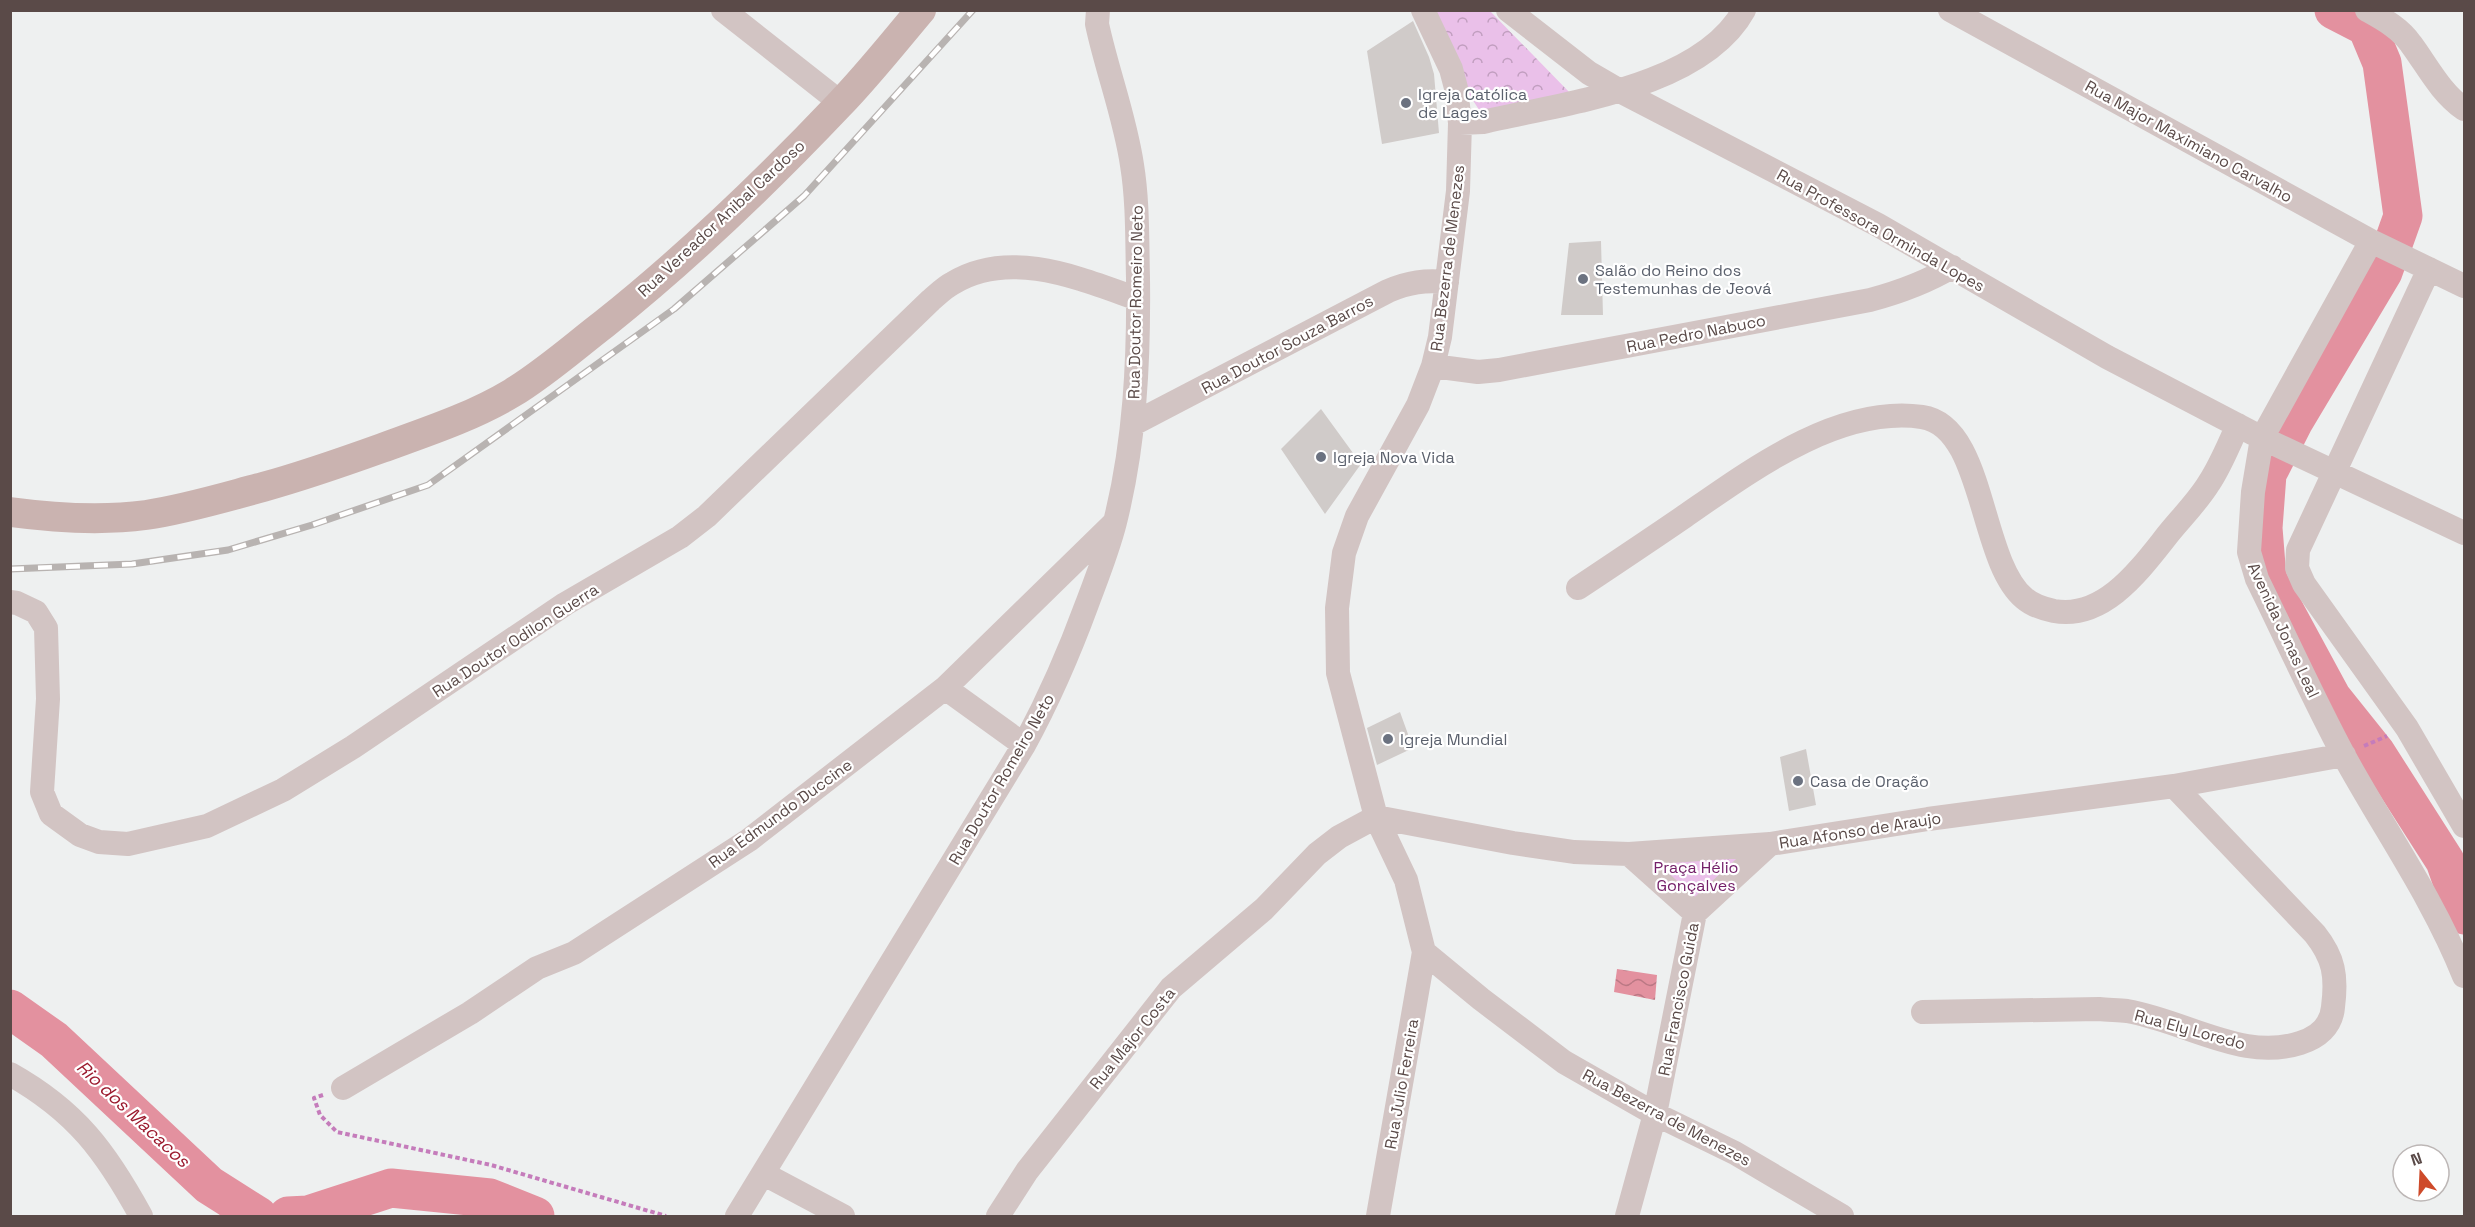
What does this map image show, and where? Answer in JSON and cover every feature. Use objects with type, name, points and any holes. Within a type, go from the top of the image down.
[{"type":"main road","name":"Rua Vereador Anibal Cardoso","points":[[10,512],[86,519],[147,514],[202,503],[299,477],[468,416],[512,393],[547,369],[652,285],[771,175],[841,103],[921,10]]},
{"type":"street","points":[[723,10],[841,103]]},
{"type":"street","name":"Rua Doutor Romeiro Neto","points":[[736,1216],[764,1174],[1024,745],[1047,703],[1067,657],[1104,560],[1115,522],[1132,424],[1137,375],[1138,299],[1136,191],[1127,139],[1097,24],[1098,10]]},
{"type":"street","name":"Rua Bezerra de Menezes","points":[[1423,10],[1451,69],[1456,88],[1460,123],[1458,191],[1440,337],[1433,366],[1418,405],[1358,516],[1344,553],[1337,608],[1338,673],[1376,817],[1406,880],[1424,952],[1564,1062],[1655,1114],[1735,1153],[1842,1216]]},
{"type":"street","name":"Rua Professora Orminda Lopes","points":[[1508,10],[1589,73],[1620,91],[1878,225],[2108,357],[2238,425],[2464,533]]},
{"type":"street","points":[[1460,123],[1483,122],[1620,91],[1662,76],[1701,56],[1722,39],[1744,10]]},
{"type":"street","name":"Rua Major Maximiano Carvalho","points":[[1950,10],[2379,245],[2464,286]]},
{"type":"street","points":[[2367,10],[2389,22],[2410,42],[2442,89],[2464,109]]},
{"type":"street","name":"Avenida Jonas Leal","points":[[2379,245],[2269,440],[2254,481],[2248,552],[2257,579],[2403,859],[2429,901],[2452,946],[2464,976]]},
{"type":"street","points":[[2420,264],[2324,467],[2298,550],[2297,568],[2304,584],[2407,728],[2464,826]]},
{"type":"street","name":"Rua Doutor Odilon Guerra","points":[[10,602],[36,612],[46,628],[48,699],[42,792],[51,814],[80,835],[99,842],[128,844],[207,826],[283,790],[343,754],[565,604],[680,537],[707,516],[931,300],[954,282],[977,273],[1005,267],[1032,268],[1092,283],[1138,299]]},
{"type":"street","name":"Rua Pedro Nabuco","points":[[1433,366],[1463,371],[1499,370],[1858,302],[1900,292],[1927,282],[1952,267]]},
{"type":"street","name":"Rua Doutor Souza Barros","points":[[1132,424],[1388,291],[1408,282],[1428,280],[1447,282]]},
{"type":"street","points":[[1578,588],[1746,473],[1797,445],[1833,430],[1869,420],[1900,416],[1923,417],[1946,428],[1962,448],[1980,497],[1986,524],[2006,575],[2024,598],[2044,609],[2070,614],[2096,606],[2133,578],[2210,482],[2238,425]]},
{"type":"street","name":"Rua Edmundo Duccine","points":[[343,1088],[470,1013],[537,968],[574,952],[749,840],[945,688],[1115,522]]},
{"type":"street","points":[[945,688],[1024,745]]},
{"type":"street","name":"Rua Afonso de Araujo","points":[[1376,817],[1502,842],[1574,852],[1629,854],[1770,844],[1928,819],[2174,786],[2349,752]]},
{"type":"street","name":"Rua Ely Loredo","points":[[1923,1012],[2088,1009],[2127,1011],[2247,1046],[2286,1046],[2307,1041],[2322,1032],[2333,1011],[2336,981],[2328,950],[2174,786]]},
{"type":"street","name":"Rua Major Costa","points":[[998,1216],[1027,1171],[1171,988],[1264,909],[1331,842],[1376,817]]},
{"type":"street","name":"Rua Francisco Guida","points":[[1628,1216],[1655,1114],[1695,913],[1770,844]]},
{"type":"street","points":[[1629,854],[1695,913]]},
{"type":"street","name":"Rua Julio Ferreira","points":[[1378,1216],[1424,952]]},
{"type":"street","points":[[10,1074],[61,1107],[81,1126],[120,1178],[141,1216]]},
{"type":"street","points":[[764,1174],[843,1216]]},
{"type":"path","points":[[2349,752],[2391,735]]},
{"type":"path","points":[[343,1088],[314,1098],[320,1115],[337,1132],[491,1165],[666,1216]]},
{"type":"green space","points":[[1418,11],[1490,11],[1571,94],[1485,119],[1419,17]]},
{"type":"green space","name":"Praça Hélio Gonçalves","points":[[1760,846],[1699,904],[1645,864]]},
{"type":"water","points":[[1617,969],[1657,975],[1655,1000],[1614,992]]},
{"type":"building","name":"Igreja Católica de Lages","points":[[1413,21],[1434,74],[1439,133],[1382,144],[1367,51]]},
{"type":"building","name":"Salão do Reino dos Testemunhas de Jeová","points":[[1601,241],[1603,315],[1561,315],[1569,243]]},
{"type":"building","name":"Igreja Nova Vida","points":[[1321,409],[1361,464],[1325,514],[1281,449]]},
{"type":"building","name":"Igreja Mundial","points":[[1400,712],[1413,748],[1377,765],[1367,728]]},
{"type":"building","name":"Casa de Oração","points":[[1806,749],[1816,805],[1789,811],[1780,757]]},
{"type":"waterway","points":[[2334,10],[2367,27],[2382,63],[2403,216],[2383,272],[2294,421],[2267,474],[2263,528],[2267,578],[2332,698],[2376,753],[2445,861],[2464,915]]},
{"type":"waterway","name":"Rio dos Macacos","points":[[10,1009],[54,1040],[209,1185],[258,1216]]},
{"type":"waterway","name":"Rio dos Macacos","points":[[288,1216],[308,1215],[391,1188],[490,1198],[535,1216]]},
{"type":"railway","points":[[10,569],[132,564],[228,550],[312,525],[428,485],[674,309],[804,196],[973,10]]},
{"type":"place","name":"Igreja Católica de Lages","points":[[1406,103]]},
{"type":"place","name":"Salão do Reino dos Testemunhas de Jeová","points":[[1583,279]]},
{"type":"place","name":"Igreja Nova Vida","points":[[1321,457]]},
{"type":"place","name":"Igreja Mundial","points":[[1388,739]]},
{"type":"place","name":"Casa de Oração","points":[[1798,781]]}]
